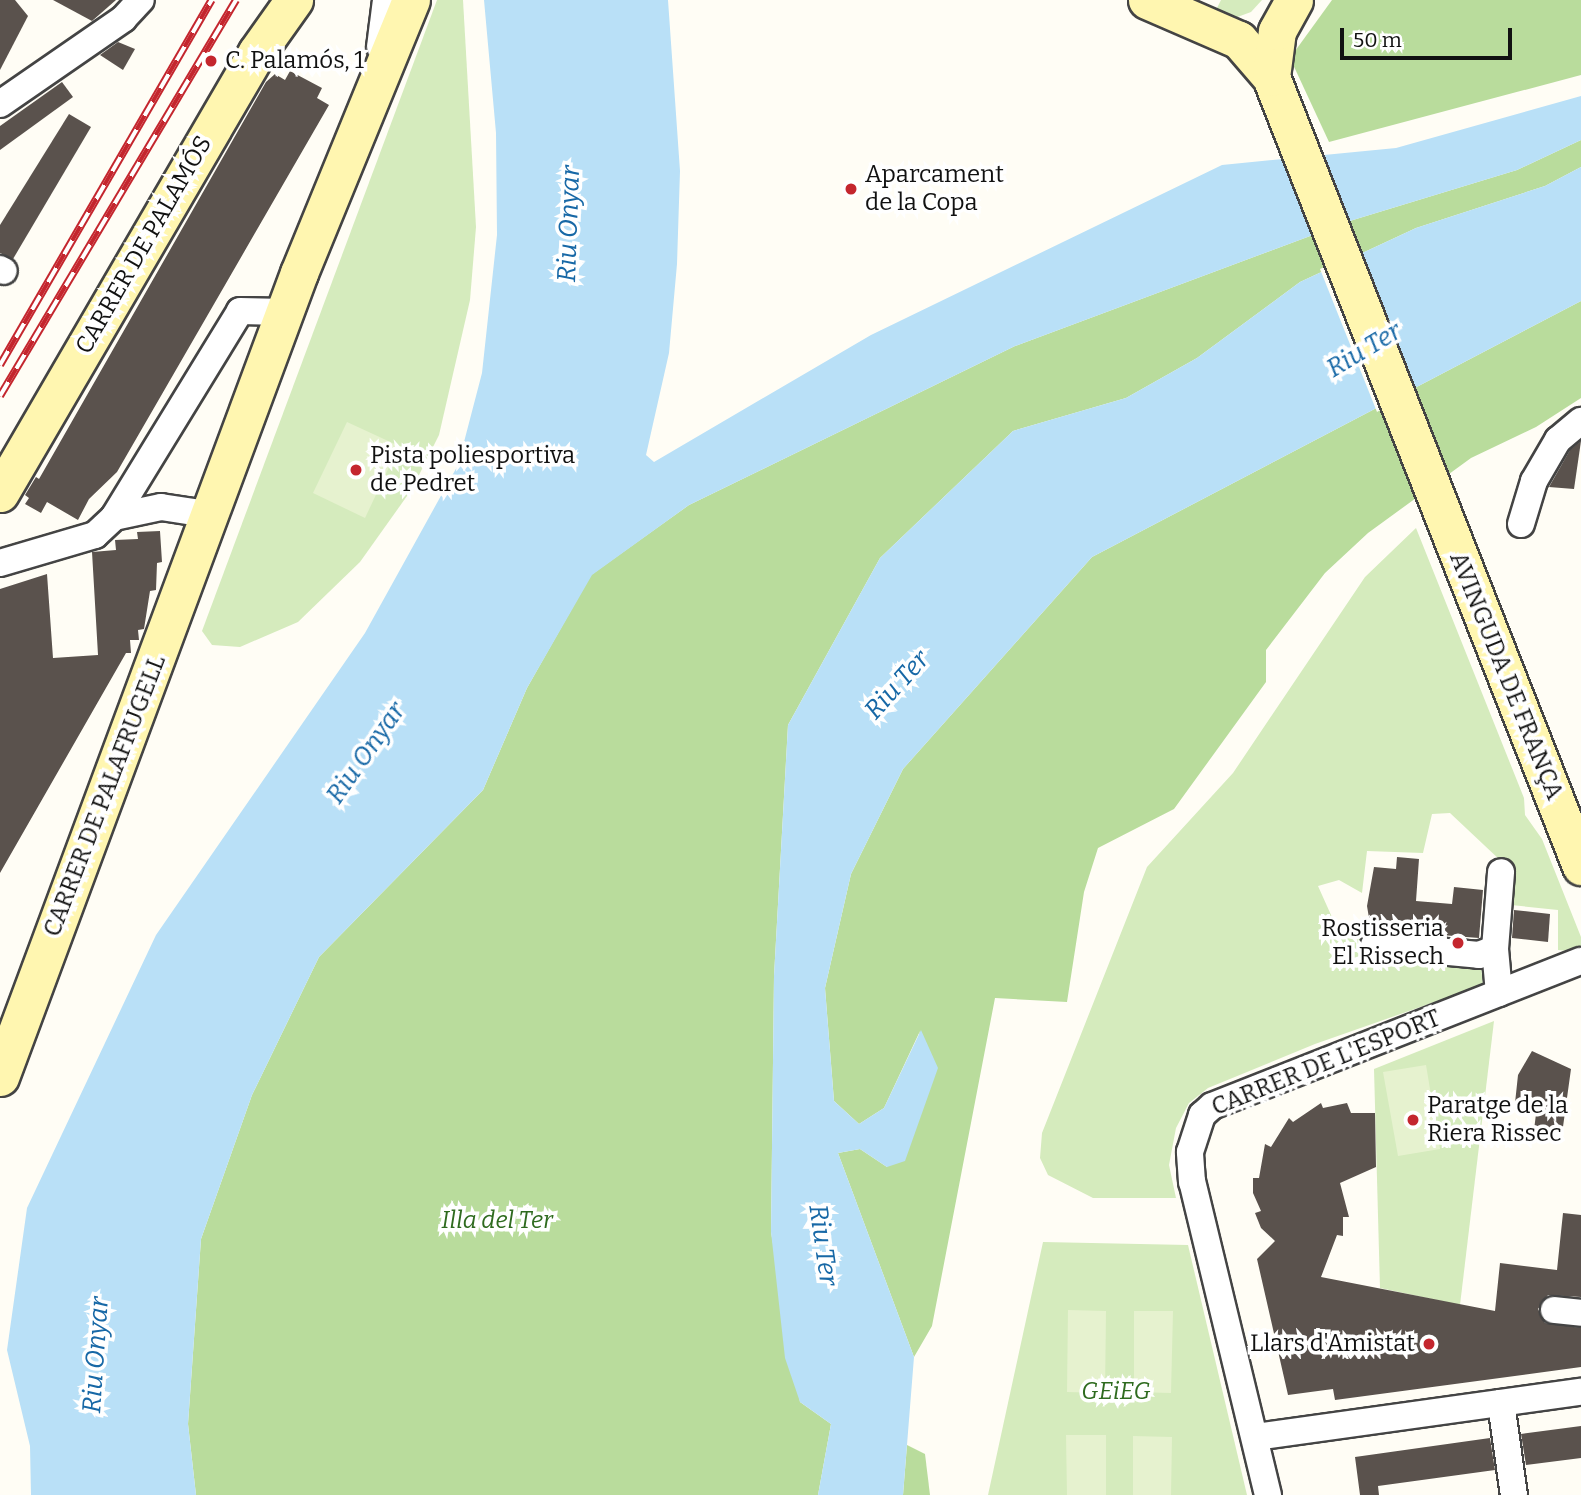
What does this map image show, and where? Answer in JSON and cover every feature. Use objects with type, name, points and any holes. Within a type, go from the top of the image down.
[{"type":"street","points":[[0,104],[123,19],[141,0]]},
{"type":"street","name":"CARRER DE PALAMÓS","points":[[0,494],[257,52],[293,0]]},
{"type":"street","points":[[361,120],[386,0]]},
{"type":"street","name":"CARRER DE PALAFRUGELL","points":[[0,1077],[207,514],[284,313],[411,0]]},
{"type":"street","points":[[1147,0],[1239,40],[1271,76]]},
{"type":"street","points":[[1271,76],[1277,31],[1294,0]]},
{"type":"street","name":"AVINGUDA DE FRANÇA","points":[[1271,76],[1283,113],[1581,866]]},
{"type":"street","points":[[0,564],[70,545],[94,535],[114,517],[240,311],[284,313]]},
{"type":"street","points":[[1521,524],[1534,481],[1558,440],[1581,421]]},
{"type":"street","points":[[142,473],[161,507]]},
{"type":"street","points":[[114,517],[161,507],[207,514]]},
{"type":"street","points":[[1499,993],[1494,949],[1501,872]]},
{"type":"street","points":[[1374,945],[1479,955],[1494,949]]},
{"type":"street","name":"CARRER DE L'ESPORT","points":[[1269,1495],[1192,1182],[1191,1140],[1202,1115],[1212,1106],[1581,961]]},
{"type":"street","points":[[1554,1310],[1581,1313]]},
{"type":"street","points":[[1255,1437],[1581,1392]]},
{"type":"street","points":[[1501,1403],[1514,1495]]},
{"type":"green space","points":[[437,0],[463,0],[476,227],[470,300],[439,435],[412,489],[360,562],[298,622],[240,647],[212,645],[202,631]]},
{"type":"green space","points":[[1221,0],[1262,0],[1251,12],[1232,19],[1214,14]]},
{"type":"green space","points":[[1332,0],[1581,0],[1581,75],[1329,142],[1290,58]]},
{"type":"green space","name":"Illa del Ter","points":[[1581,140],[1581,167],[1545,186],[1416,228],[1300,282],[1197,358],[1126,398],[1013,431],[880,558],[788,725],[774,976],[771,1232],[800,1402],[831,1424],[818,1495],[196,1495],[188,1424],[201,1239],[252,1095],[319,957],[483,790],[527,688],[591,575],[689,505],[1015,346],[1353,220],[1517,170]]},
{"type":"green space","points":[[1581,301],[1581,398],[1536,427],[1471,458],[1368,533],[1325,573],[1266,650],[1266,682],[1174,809],[1098,848],[1084,892],[1067,1002],[995,998],[932,1326],[914,1357],[838,1153],[860,1149],[887,1167],[920,1031],[884,1108],[859,1124],[834,1101],[825,988],[851,874],[903,769],[1092,557]]},
{"type":"green space","name":"Pista poliesportiva de Pedret","points":[[347,422],[399,446],[365,518],[313,493]]},
{"type":"green space","points":[[1416,528],[1524,798],[1525,815],[1542,839],[1581,937],[1581,952],[1558,950],[1558,910],[1511,905],[1501,861],[1450,813],[1432,814],[1423,853],[1367,851],[1362,893],[1339,880],[1318,886],[1340,935],[1362,938],[1380,960],[1481,965],[1483,985],[1315,1044],[1208,1088],[1189,1103],[1176,1128],[1169,1165],[1176,1198],[1093,1198],[1048,1175],[1040,1158],[1042,1133],[1147,867],[1233,773],[1365,577]]},
{"type":"green space","points":[[1494,1021],[1460,1305],[1380,1288],[1374,1069]]},
{"type":"green space","name":"Paratge de la Riera Rissec","points":[[1426,1065],[1440,1149],[1398,1156],[1383,1072]]},
{"type":"green space","name":"GEiEG","points":[[1043,1242],[1188,1245],[1247,1495],[988,1495]]},
{"type":"green space","points":[[1068,1310],[1106,1311],[1105,1393],[1067,1392]]},
{"type":"green space","points":[[1134,1311],[1173,1311],[1171,1393],[1134,1392]]},
{"type":"green space","points":[[1066,1435],[1106,1435],[1106,1495],[1067,1495]]},
{"type":"green space","points":[[1133,1436],[1172,1437],[1171,1495],[1133,1495]]},
{"type":"green space","points":[[907,1445],[925,1454],[930,1495],[903,1495]]},
{"type":"water","name":"Riu Onyar","points":[[484,0],[668,0],[680,171],[677,264],[669,353],[646,455],[654,462],[871,335],[1222,165],[1396,148],[1581,96],[1581,140],[1517,170],[1353,220],[1015,346],[689,505],[592,575],[527,688],[483,790],[319,957],[252,1095],[201,1239],[188,1424],[196,1495],[31,1495],[30,1446],[7,1350],[27,1208],[156,935],[365,633],[458,465],[482,373],[497,235],[496,133]]},
{"type":"water","name":"Riu Ter","points":[[1581,167],[1581,301],[1092,557],[903,769],[851,874],[825,988],[834,1101],[859,1124],[884,1108],[921,1030],[938,1068],[905,1161],[887,1167],[860,1149],[838,1153],[914,1357],[903,1495],[818,1495],[831,1424],[800,1402],[785,1358],[771,1232],[774,976],[788,725],[880,558],[1013,431],[1126,398],[1197,358],[1300,282],[1416,228],[1545,186]]},
{"type":"pier","points":[[1359,250],[1415,390],[1377,412],[1320,269]]},
{"type":"building","points":[[0,0],[15,0],[28,16],[0,70]]},
{"type":"building","points":[[53,0],[116,0],[92,21]]},
{"type":"building","points":[[118,42],[135,49],[123,70],[100,55]]},
{"type":"building","points":[[290,71],[322,88],[317,98],[329,105],[117,472],[89,499],[78,520],[47,502],[41,513],[25,504],[29,498],[25,495],[36,477],[39,479],[266,82],[275,74],[285,80]]},
{"type":"building","points":[[62,82],[73,97],[0,150],[0,126]]},
{"type":"building","points":[[69,114],[91,127],[13,259],[0,253],[0,225]]},
{"type":"building","points":[[1581,441],[1574,489],[1549,487],[1570,450]]},
{"type":"building","points":[[160,531],[162,562],[157,563],[156,590],[150,591],[144,629],[138,630],[139,640],[130,640],[131,653],[126,653],[0,873],[0,589],[47,574],[53,658],[98,655],[92,552],[116,550],[115,540],[138,539],[137,532]]},
{"type":"building","points":[[1397,857],[1419,859],[1416,901],[1452,904],[1454,887],[1483,890],[1479,938],[1379,930],[1381,921],[1369,918],[1367,906],[1374,867],[1396,869]]},
{"type":"building","points":[[1514,910],[1550,914],[1548,942],[1512,938]]},
{"type":"building","points":[[1532,1051],[1571,1069],[1562,1134],[1534,1130],[1537,1106],[1515,1103],[1518,1075]]},
{"type":"building","points":[[1321,1103],[1323,1108],[1347,1103],[1351,1113],[1375,1113],[1376,1167],[1340,1183],[1349,1217],[1343,1217],[1343,1236],[1337,1235],[1321,1277],[1495,1311],[1500,1263],[1557,1270],[1563,1213],[1581,1215],[1581,1297],[1548,1295],[1538,1309],[1545,1323],[1581,1328],[1581,1367],[1335,1400],[1333,1389],[1288,1395],[1257,1259],[1275,1241],[1261,1228],[1255,1213],[1261,1211],[1253,1193],[1253,1178],[1259,1178],[1265,1144],[1271,1147],[1289,1118],[1293,1122]]},
{"type":"building","points":[[1581,1426],[1581,1458],[1526,1465],[1521,1434]]},
{"type":"building","points":[[1490,1438],[1495,1470],[1378,1486],[1379,1495],[1360,1495],[1355,1457]]},
{"type":"railway","points":[[0,365],[212,0]]},
{"type":"railway","points":[[0,396],[236,0]]},
{"type":"place","name":"C. Palamós, 1","points":[[211,61]]},
{"type":"place","name":"Aparcament de la Copa","points":[[851,189]]},
{"type":"place","name":"Pista poliesportiva de Pedret","points":[[356,470]]},
{"type":"place","name":"Rostisseria El Rissech","points":[[1458,943]]},
{"type":"place","name":"Paratge de la Riera Rissec","points":[[1413,1120]]},
{"type":"place","name":"Llars d'Amistat","points":[[1429,1344]]}]
